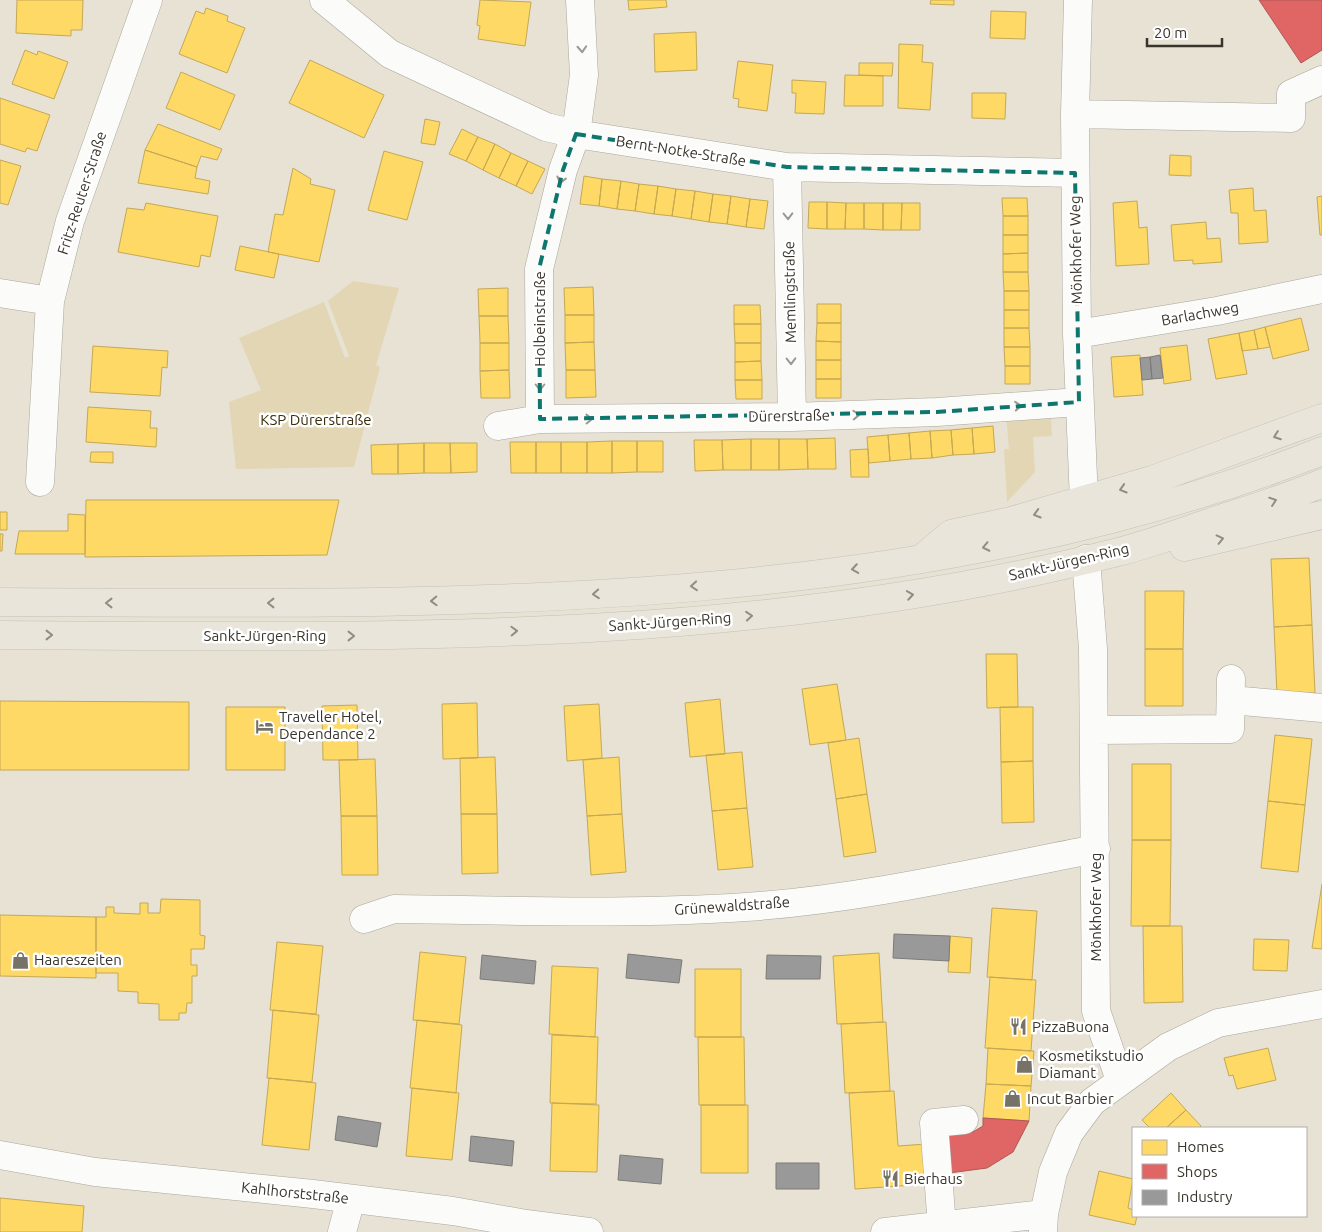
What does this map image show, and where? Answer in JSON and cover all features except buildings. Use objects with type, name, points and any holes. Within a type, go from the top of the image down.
[{"type":"main road","points":[[921,559],[951,534],[1011,521],[1152,480],[1322,418]]},
{"type":"main road","points":[[0,602],[365,603],[558,597],[804,577],[921,559],[1028,538],[1152,508],[1322,451]]},
{"type":"main road","name":"Sankt-Jürgen-Ring","points":[[0,635],[367,637],[648,624],[811,610],[935,591],[1120,551],[1322,483]]},
{"type":"main road","points":[[1120,551],[1176,549],[1322,515]]},
{"type":"main road","points":[[1028,538],[1086,559]]},
{"type":"street","name":"Fritz-Reuter-Straße","points":[[40,482],[50,301],[70,221],[148,0]]},
{"type":"street","name":"Bernt-Notke-Straße","points":[[324,0],[390,54],[546,127],[576,134],[787,167],[1076,173]]},
{"type":"street","name":"Holbeinstraße","points":[[540,419],[539,269],[563,170],[576,134],[584,75],[580,0]]},
{"type":"street","name":"Mönkhofer Weg","points":[[1078,0],[1075,114],[1077,334],[1084,501]]},
{"type":"street","points":[[1075,114],[1291,118],[1291,94],[1322,80]]},
{"type":"street","name":"Memlingstraße","points":[[787,167],[792,417]]},
{"type":"street","name":"Barlachweg","points":[[1077,334],[1217,311],[1322,289]]},
{"type":"street","points":[[0,293],[50,301]]},
{"type":"street","name":"Dürerstraße","points":[[498,426],[540,419],[792,417],[937,412],[1079,402]]},
{"type":"street","name":"Mönkhofer Weg","points":[[1086,559],[1093,649],[1096,1011],[1120,1080]]},
{"type":"street","points":[[1094,730],[1230,729],[1231,689],[1322,708]]},
{"type":"street","name":"Grünewaldstraße","points":[[364,919],[394,909],[611,911],[746,907],[918,884],[1096,849]]},
{"type":"street","points":[[885,1232],[942,1226],[1043,1223],[1053,1172],[1069,1133],[1092,1102],[1120,1080],[1168,1047],[1218,1023],[1322,1004]]},
{"type":"street","points":[[942,1226],[934,1123],[964,1120]]},
{"type":"street","name":"Kahlhorststraße","points":[[0,1155],[95,1172],[351,1198],[453,1211],[525,1228],[589,1232]]},
{"type":"street","points":[[342,1232],[351,1198]]},
{"type":"highlighted area","points":[[576,134],[787,167],[1075,173],[1079,402],[937,412],[540,419],[539,269],[563,170]]},
{"type":"green space","name":"KSP Dürerstraße","points":[[353,281],[399,288],[376,365],[380,367],[354,467],[236,469],[229,402],[261,390],[239,338],[324,302],[345,358],[349,356],[328,301]]},
{"type":"green space","points":[[1037,412],[1051,418],[1052,436],[1033,437],[1035,472],[1007,502],[1004,449],[1009,449],[1006,414]]},
{"type":"place","name":"Traveller Hotel, Dependance 2","points":[[265,726]]},
{"type":"place","name":"Haareszeiten","points":[[20,960]]},
{"type":"place","name":"PizzaBuona","points":[[1018,1027]]},
{"type":"place","name":"Kosmetikstudio Diamant","points":[[1025,1065]]},
{"type":"place","name":"Incut Barbier","points":[[1013,1099]]},
{"type":"place","name":"Bierhaus","points":[[890,1179]]}]
